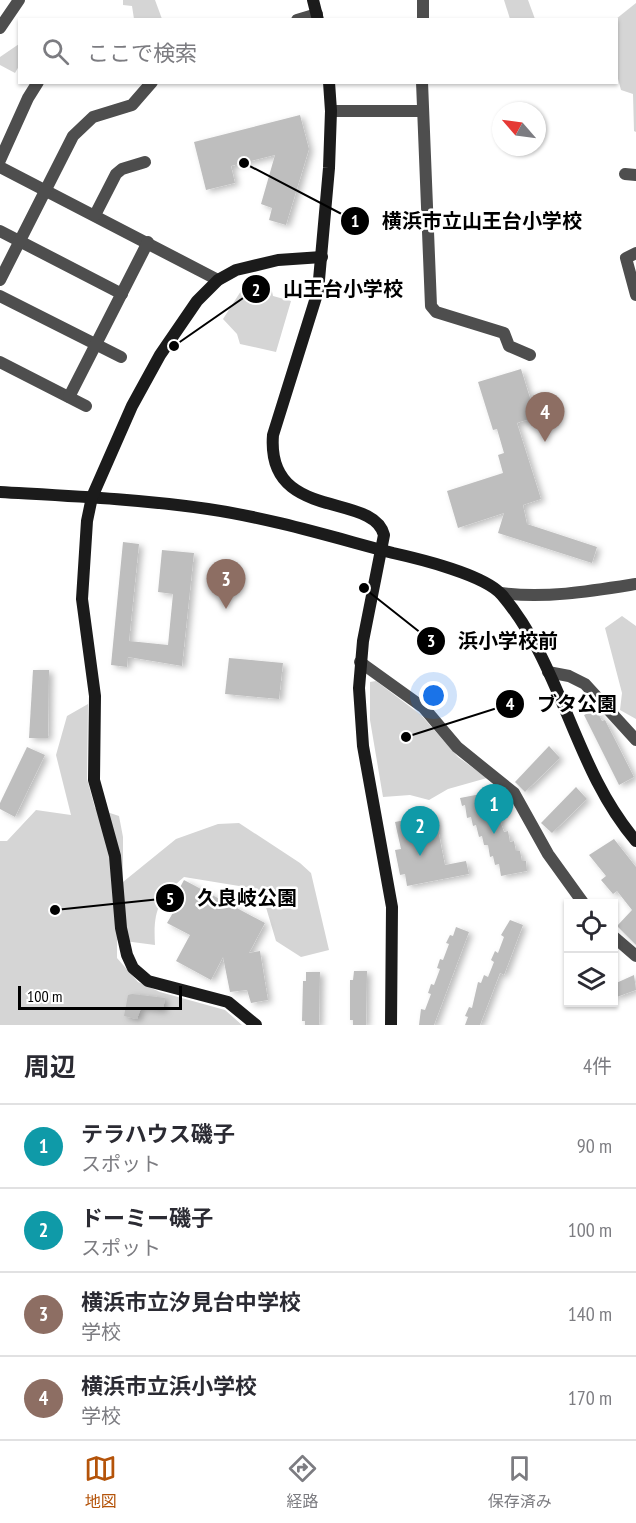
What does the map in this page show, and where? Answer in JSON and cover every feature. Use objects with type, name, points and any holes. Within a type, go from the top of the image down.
[{"type":"street","points":[[0,28],[19,0]]},
{"type":"street","points":[[313,0],[317,17]]},
{"type":"street","points":[[423,0],[423,18]]},
{"type":"street","points":[[0,160],[28,98],[38,84]]},
{"type":"street","points":[[0,280],[73,136],[93,117],[132,105],[150,84]]},
{"type":"street","points":[[329,84],[331,111],[318,291],[273,435],[273,462],[285,482],[294,489],[377,522],[384,535],[360,662],[360,717],[363,747],[392,907],[391,1025]]},
{"type":"street","points":[[422,84],[431,306],[436,312],[504,333],[509,346],[530,355]]},
{"type":"street","points":[[331,111],[422,111]]},
{"type":"street","points":[[95,215],[116,174],[122,169],[145,162]]},
{"type":"street","points":[[0,167],[218,280]]},
{"type":"street","points":[[0,231],[122,294]]},
{"type":"street","points":[[69,397],[148,242]]},
{"type":"street","points":[[636,253],[626,258],[636,295]]},
{"type":"street","points":[[256,1025],[228,1002],[148,981],[133,968],[127,955],[121,928],[115,856],[94,780],[95,696],[82,599],[87,521],[92,497],[144,382],[197,301],[218,280],[253,264],[322,257]]},
{"type":"street","points":[[0,296],[121,357]]},
{"type":"street","points":[[0,362],[86,406]]},
{"type":"street","points":[[0,492],[92,497],[236,514],[443,565],[501,593],[528,596],[636,584]]},
{"type":"street","points":[[501,593],[523,625],[548,672],[599,789],[636,841]]},
{"type":"street","points":[[360,662],[423,708],[457,747],[514,793],[548,854],[581,899]]},
{"type":"street","points":[[548,672],[569,676],[585,684],[636,740]]},
{"type":"street","points":[[618,940],[636,956]]},
{"type":"shaded area","points":[[123,0],[155,0],[162,18],[134,18],[132,6],[123,5]]},
{"type":"shaded area","points":[[504,0],[528,0],[535,18],[510,18]]},
{"type":"shaded area","points":[[636,3],[636,132],[634,131],[633,94],[621,90],[618,79],[617,18]]},
{"type":"shaded area","points":[[18,45],[18,68],[15,73],[0,65],[0,57]]},
{"type":"shaded area","points":[[271,287],[273,296],[291,301],[276,352],[240,344],[237,334],[223,319],[241,291]]},
{"type":"shaded area","points":[[622,616],[636,626],[636,719],[620,710],[622,693],[605,628]]},
{"type":"shaded area","points":[[376,681],[421,715],[458,757],[487,778],[448,789],[429,800],[410,795],[383,797],[370,720],[370,682]]},
{"type":"shaded area","points":[[88,704],[87,779],[95,808],[119,816],[123,837],[123,882],[176,839],[218,824],[239,823],[300,863],[311,873],[329,950],[301,957],[276,941],[265,904],[257,889],[184,877],[168,892],[159,906],[155,923],[155,945],[117,940],[117,958],[138,982],[160,992],[225,1010],[242,1025],[0,1025],[0,841],[7,841],[36,810],[71,815],[56,755],[67,716]]},
{"type":"building","points":[[300,115],[309,149],[286,225],[269,220],[272,208],[261,204],[275,155],[231,166],[235,183],[206,190],[194,142]]},
{"type":"building","points":[[521,369],[536,417],[517,423],[541,499],[523,505],[527,524],[597,547],[592,563],[498,533],[504,513],[458,528],[447,491],[503,473],[498,455],[504,453],[497,429],[493,430],[478,382]]},
{"type":"building","points":[[123,542],[139,544],[129,641],[168,645],[173,594],[158,592],[162,550],[194,553],[182,666],[128,657],[127,667],[111,665]]},
{"type":"building","points":[[229,658],[283,663],[279,699],[225,694]]},
{"type":"building","points":[[33,670],[49,670],[48,738],[29,738]]},
{"type":"building","points":[[596,709],[602,721],[605,720],[634,777],[619,785],[584,715]]},
{"type":"building","points":[[549,746],[560,758],[525,792],[515,782]]},
{"type":"building","points":[[27,747],[45,755],[15,817],[0,809],[0,803]]},
{"type":"building","points":[[576,787],[587,799],[552,833],[541,823]]},
{"type":"building","points":[[486,793],[487,803],[491,802],[493,813],[497,812],[504,832],[508,831],[510,842],[514,841],[516,851],[520,851],[522,861],[526,861],[527,871],[501,876],[499,864],[495,865],[493,856],[490,857],[488,845],[484,845],[482,836],[479,837],[471,817],[467,818],[465,805],[462,806],[460,798]]},
{"type":"building","points":[[435,814],[445,865],[466,861],[469,874],[407,886],[405,874],[400,875],[395,850],[401,849],[395,822]]},
{"type":"building","points":[[614,839],[636,867],[636,945],[618,927],[632,910],[617,891],[613,894],[601,880],[606,876],[589,855]]},
{"type":"building","points":[[184,880],[265,923],[249,953],[260,951],[268,1000],[251,1003],[247,990],[230,992],[223,957],[211,980],[176,961],[190,935],[167,923],[174,911],[169,908]]},
{"type":"building","points":[[510,920],[523,925],[504,975],[500,973],[480,1025],[465,1025],[468,1017],[465,1016],[469,1007],[472,1008],[478,982],[481,983],[484,975],[488,977],[494,962],[491,960],[495,951],[498,953],[504,937],[501,935]]},
{"type":"building","points":[[456,927],[469,932],[434,1025],[419,1025],[421,1009],[425,1010],[431,994],[428,993],[431,984],[434,985],[440,969],[437,968],[440,959],[443,960],[449,944],[446,943],[450,935],[453,936]]},
{"type":"building","points":[[354,971],[367,971],[366,1025],[353,1025],[353,1020],[350,1020],[350,980],[353,980]]},
{"type":"building","points":[[306,972],[320,972],[319,1025],[305,1025],[305,1021],[302,1021],[303,981],[306,981]]},
{"type":"building","points":[[634,975],[636,990],[618,997],[618,982]]},
{"type":"building","points":[[128,995],[165,998],[163,1010],[141,1008],[137,1019],[124,1016]]},
{"type":"place","name":"横浜市立山王台小学校","points":[[244,163]]},
{"type":"place","name":"山王台小学校","points":[[174,346]]},
{"type":"place","name":"横浜市立浜小学校","points":[[545,442]]},
{"type":"place","name":"浜小学校前","points":[[364,588]]},
{"type":"place","name":"横浜市立汐見台中学校","points":[[226,609]]},
{"type":"place","name":"ブタ公園","points":[[406,737]]},
{"type":"place","name":"テラハウス磯子","points":[[494,834]]},
{"type":"place","name":"ドーミー磯子","points":[[420,856]]},
{"type":"place","name":"久良岐公園","points":[[55,910]]}]
